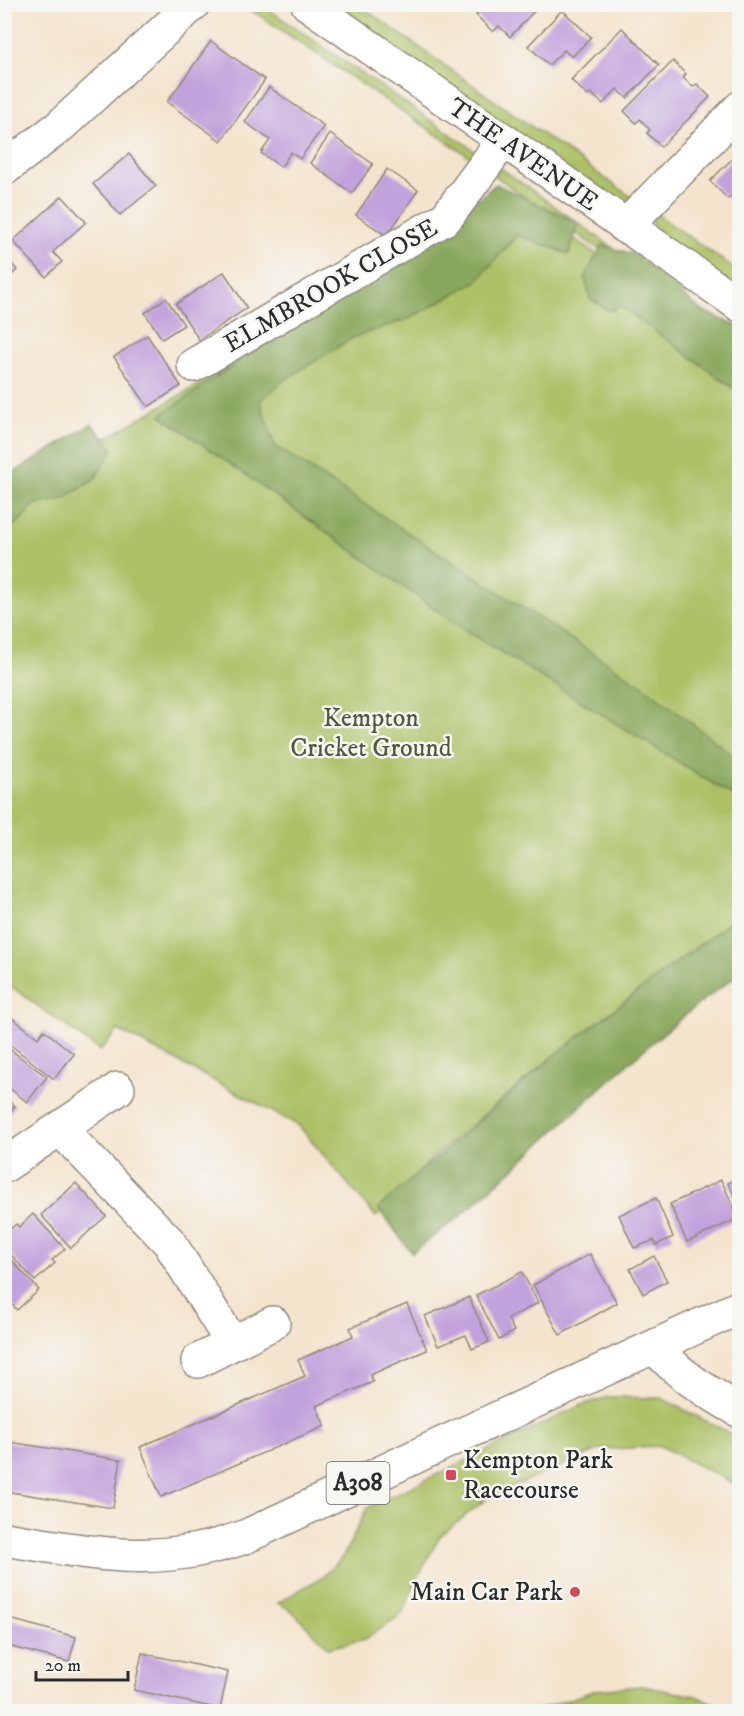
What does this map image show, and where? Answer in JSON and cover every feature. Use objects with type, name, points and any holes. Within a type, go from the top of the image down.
[{"type":"main road","points":[[4,169],[59,127],[193,4]]},
{"type":"main road","name":"THE AVENUE","points":[[308,4],[740,305]]},
{"type":"main road","points":[[625,227],[740,108]]},
{"type":"main road","name":"ELMBROOK CLOSE","points":[[194,365],[446,218],[504,141]]},
{"type":"main road","points":[[4,1166],[118,1089]]},
{"type":"main road","points":[[60,1129],[169,1242],[232,1342]]},
{"type":"main road","name":"A308","points":[[4,1539],[109,1556],[149,1557],[185,1554],[218,1547],[247,1536],[740,1307]]},
{"type":"main road","points":[[198,1361],[273,1323]]},
{"type":"main road","points":[[655,1347],[690,1382],[740,1411]]},
{"type":"green space","points":[[244,5],[262,5],[467,145],[474,151],[473,159]]},
{"type":"green space","points":[[327,5],[359,5],[633,198],[627,204],[620,206]]},
{"type":"green space","points":[[502,169],[701,310],[739,348],[491,173]]},
{"type":"green space","points":[[496,184],[578,223],[569,254],[517,235],[476,282],[408,319],[354,337],[286,379],[260,401],[275,446],[643,686],[739,760],[739,801],[459,626],[161,415],[268,341],[269,311],[456,217]]},
{"type":"green space","name":"Kempton Cricket Ground","points":[[501,187],[739,354],[739,915],[561,1050],[432,1158],[376,1217],[298,1125],[118,1030],[100,1051],[5,982],[5,497],[460,232]]},
{"type":"green space","points":[[657,214],[739,272],[739,294],[652,227],[652,220]]},
{"type":"green space","points":[[602,245],[636,255],[701,310],[739,327],[739,392],[620,306],[609,311],[590,299],[585,278]]},
{"type":"green space","points":[[92,424],[113,449],[94,480],[63,499],[34,505],[5,533],[5,478]]},
{"type":"green space","points":[[739,915],[739,974],[636,1056],[473,1205],[412,1253],[378,1208],[561,1050]]},
{"type":"green space","points":[[609,1397],[661,1398],[739,1438],[739,1486],[660,1446],[598,1450],[489,1497],[440,1536],[401,1615],[365,1639],[329,1648],[291,1610],[278,1603],[325,1575],[344,1555],[367,1508],[582,1405]]},
{"type":"green space","points":[[641,1686],[696,1696],[732,1711],[535,1711],[596,1690]]},
{"type":"building","points":[[486,4],[536,4],[538,7],[510,37],[499,26],[493,32],[476,15]]},
{"type":"building","points":[[562,10],[591,37],[572,57],[564,50],[549,65],[528,46]]},
{"type":"building","points":[[622,28],[659,65],[627,98],[617,89],[603,104],[591,93],[588,96],[571,80]]},
{"type":"building","points":[[211,41],[265,80],[221,141],[167,102]]},
{"type":"building","points":[[673,61],[686,74],[683,78],[693,87],[697,84],[710,97],[661,147],[647,133],[650,130],[640,119],[636,123],[624,111]]},
{"type":"building","points":[[269,87],[324,126],[300,159],[291,152],[281,167],[261,153],[270,140],[245,122]]},
{"type":"building","points":[[330,134],[373,164],[352,193],[310,163]]},
{"type":"building","points":[[740,151],[740,195],[736,191],[728,199],[710,181]]},
{"type":"building","points":[[129,154],[156,186],[120,215],[93,184]]},
{"type":"building","points":[[387,169],[418,190],[387,236],[356,215]]},
{"type":"building","points":[[62,196],[86,222],[53,252],[62,262],[46,277],[13,241]]},
{"type":"building","points":[[5,256],[17,270],[5,282]]},
{"type":"building","points":[[224,272],[247,308],[199,340],[176,304]]},
{"type":"building","points":[[166,298],[184,325],[162,339],[145,313]]},
{"type":"building","points":[[147,335],[181,386],[148,407],[114,357]]},
{"type":"building","points":[[4,999],[11,1004],[5,1012],[38,1038],[44,1030],[74,1054],[54,1079],[4,1040]]},
{"type":"building","points":[[4,1045],[47,1077],[27,1102],[4,1084],[9,1078],[4,1074]]},
{"type":"building","points":[[4,1098],[15,1106],[4,1121]]},
{"type":"building","points":[[740,1177],[740,1206],[728,1183]]},
{"type":"building","points":[[721,1180],[739,1218],[687,1242],[670,1204]]},
{"type":"building","points":[[76,1183],[106,1216],[71,1248],[41,1215]]},
{"type":"building","points":[[656,1198],[673,1237],[656,1245],[654,1240],[634,1248],[619,1215]]},
{"type":"building","points":[[33,1214],[65,1249],[52,1260],[55,1263],[35,1281],[4,1247],[4,1235],[16,1224],[19,1227]]},
{"type":"building","points":[[4,1252],[39,1290],[17,1310],[4,1296]]},
{"type":"building","points":[[590,1254],[617,1303],[560,1335],[533,1285]]},
{"type":"building","points":[[654,1256],[667,1281],[643,1294],[630,1269]]},
{"type":"building","points":[[522,1272],[538,1303],[508,1319],[514,1331],[499,1340],[476,1295]]},
{"type":"building","points":[[469,1297],[489,1342],[472,1349],[466,1335],[438,1346],[425,1316]]},
{"type":"building","points":[[407,1304],[427,1350],[370,1375],[373,1382],[316,1406],[325,1426],[161,1497],[140,1447],[305,1376],[298,1360],[353,1336],[350,1328]]},
{"type":"building","points":[[4,1441],[121,1460],[113,1508],[4,1491]]},
{"type":"building","points":[[6,1618],[76,1637],[69,1662],[4,1645]]},
{"type":"building","points":[[142,1653],[228,1672],[220,1709],[134,1690]]},
{"type":"place","name":"Kempton Park Racecourse","points":[[451,1475]]},
{"type":"place","name":"Main Car Park","points":[[575,1592]]}]
